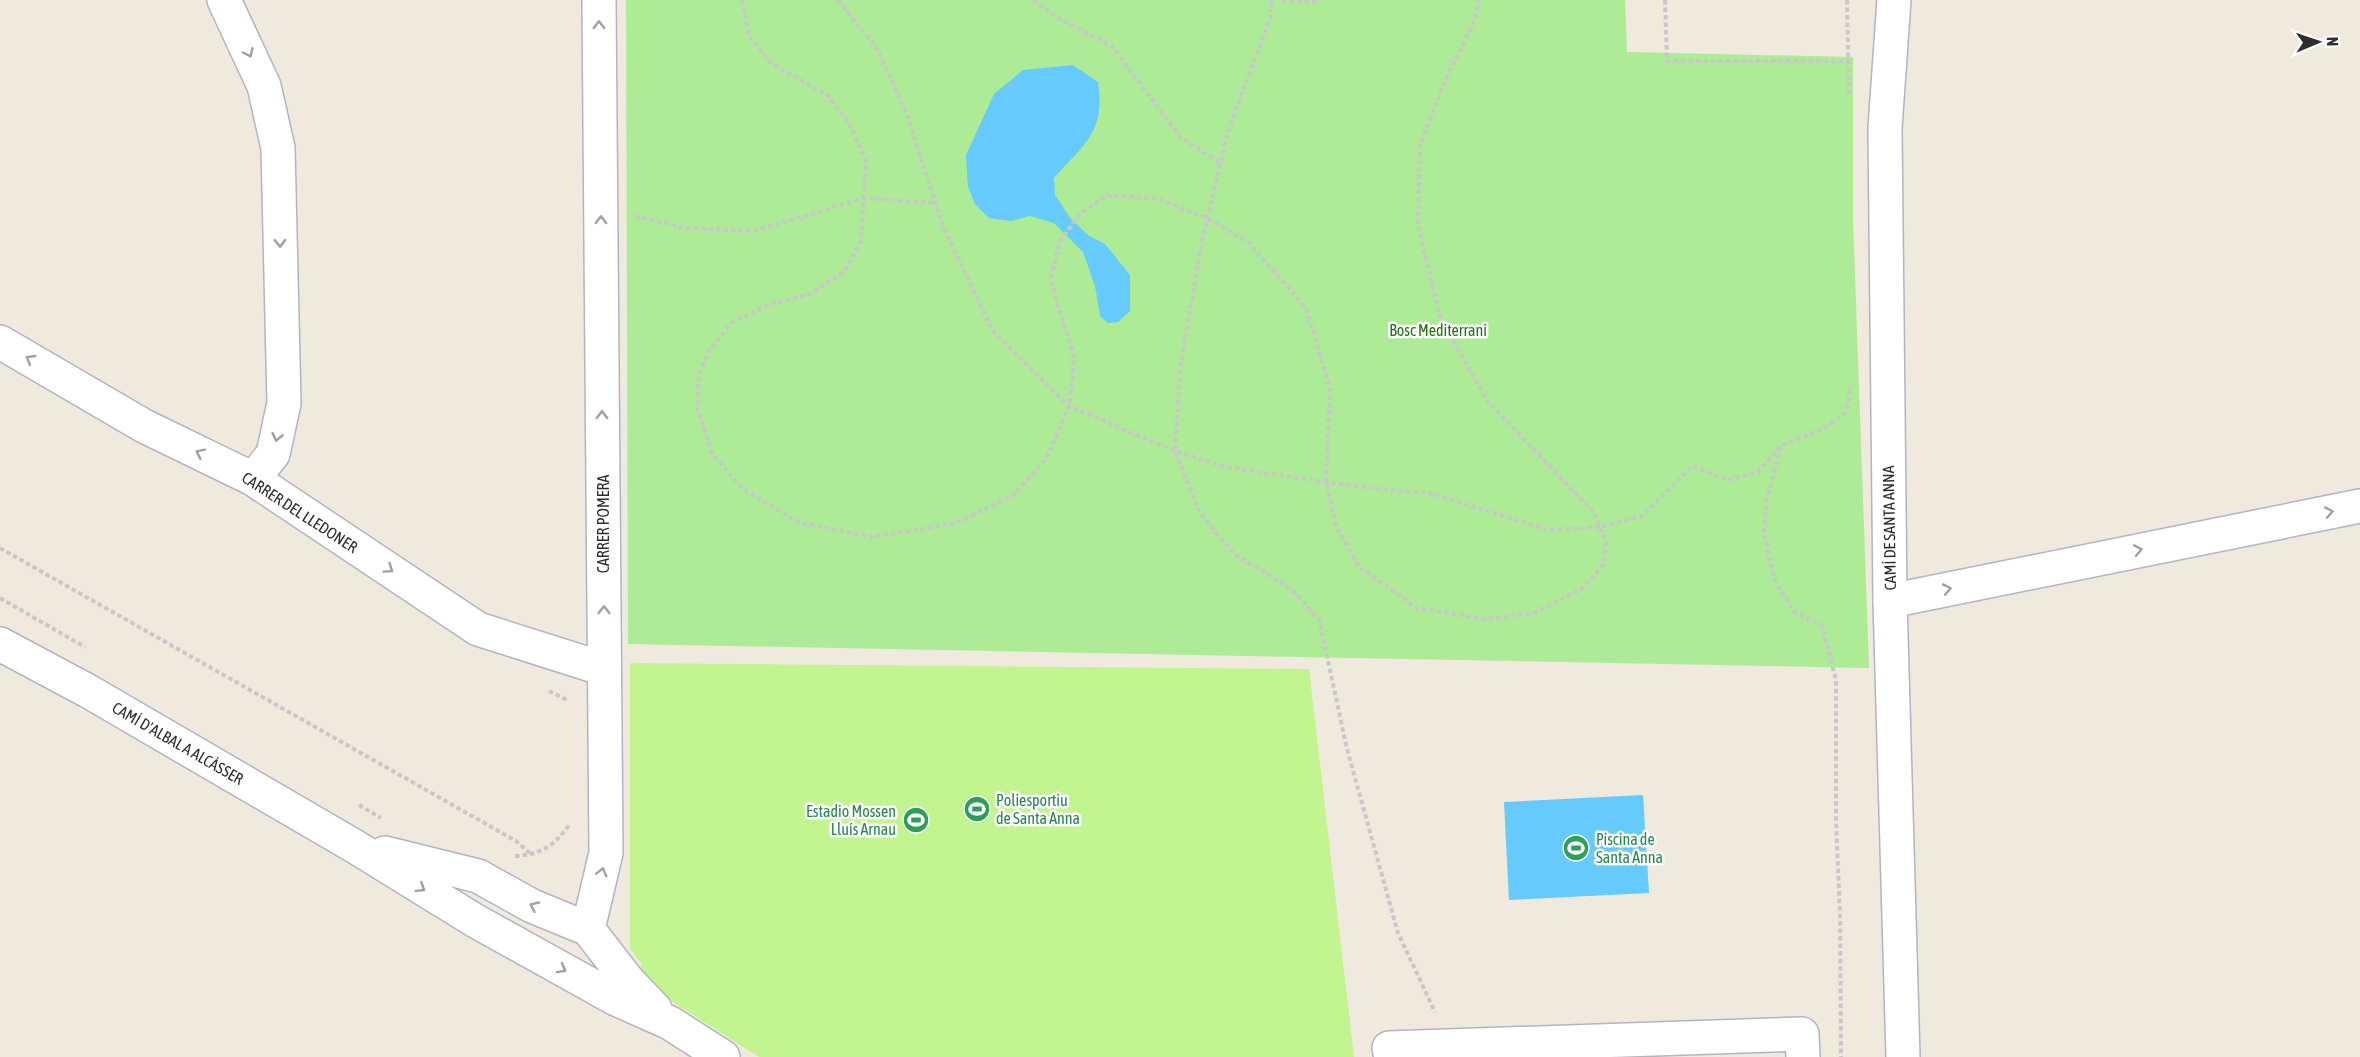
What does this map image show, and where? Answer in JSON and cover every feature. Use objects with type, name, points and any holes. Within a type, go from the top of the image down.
[{"type":"street","points":[[224,0],[264,86],[278,148],[284,403],[273,454],[253,479]]},
{"type":"street","name":"CARRER POMERA","points":[[588,929],[606,853],[599,0]]},
{"type":"street","name":"CAMÍ DE SANTA ANNA","points":[[1894,0],[1885,128],[1890,601],[1903,1057]]},
{"type":"street","name":"CARRER DEL LLEDONER","points":[[0,342],[144,426],[253,479],[478,629],[604,669]]},
{"type":"street","points":[[1890,601],[2360,506]]},
{"type":"street","name":"CAMÍ D'ALBAL A ALCÀSSER","points":[[0,644],[88,691],[354,846],[474,920],[616,999],[670,1023],[723,1057]]},
{"type":"street","name":"CAMÍ D'ALBAL A ALCÀSSER","points":[[354,846],[478,876],[532,906],[588,929],[642,997],[670,1023]]},
{"type":"street","points":[[474,920],[548,937],[588,929]]},
{"type":"street","points":[[1391,1057],[1389,1048],[1802,1034],[1803,1057]]},
{"type":"path","points":[[742,0],[749,36],[771,63],[829,96],[850,125],[866,162],[861,241],[845,271],[810,294],[771,304],[731,323],[709,351],[699,375],[697,407],[712,454],[743,489],[798,522],[872,537],[956,523],[1014,495],[1046,459],[1069,406],[1073,378],[1073,353],[1051,277],[1060,242],[1080,214],[1107,195],[1158,199],[1207,218],[1249,243],[1306,308],[1330,389],[1326,482],[1336,526],[1359,567],[1417,608],[1485,619],[1534,613],[1582,589],[1603,565],[1606,541],[1593,511],[1488,402],[1440,317],[1418,225],[1420,146],[1443,85],[1474,22],[1479,0]]},
{"type":"path","points":[[838,0],[878,49],[906,112],[943,225],[993,331],[1069,406],[1175,451],[1226,467],[1326,482],[1433,494],[1548,530],[1600,527],[1642,516],[1693,466],[1728,480],[1758,472],[1781,446],[1828,426],[1845,412],[1852,378]]},
{"type":"path","points":[[1033,0],[1056,17],[1112,46],[1180,137],[1221,163]]},
{"type":"path","points":[[1272,0],[1270,18],[1229,128],[1207,218],[1181,362],[1175,451],[1200,513],[1234,554],[1291,589],[1319,619],[1347,749],[1398,933],[1451,1046]]},
{"type":"path","points":[[1282,0],[1314,2],[1321,0]]},
{"type":"path","points":[[1665,0],[1667,61],[1848,61]]},
{"type":"path","points":[[1847,0],[1850,107]]},
{"type":"path","points":[[631,215],[685,228],[753,231],[862,198],[936,203]]},
{"type":"path","points":[[1781,446],[1767,498],[1764,532],[1774,579],[1794,612],[1822,625],[1836,680],[1836,821],[1842,1057]]},
{"type":"path","points":[[0,549],[516,841],[532,855]]},
{"type":"path","points":[[0,598],[92,650]]},
{"type":"path","points":[[542,687],[572,703]]},
{"type":"path","points":[[353,801],[383,819]]},
{"type":"path","points":[[504,856],[532,855],[558,840],[571,823]]},
{"type":"green space","name":"Bosc Mediterrani","points":[[626,0],[1625,0],[1627,52],[1853,57],[1853,220],[1869,668],[628,644]]},
{"type":"green space","name":"Poliesportiu de Santa Anna","points":[[630,663],[1309,669],[1354,1057],[759,1057],[671,1001],[641,970],[641,963],[630,948]]},
{"type":"water","points":[[1073,65],[1098,82],[1099,113],[1090,136],[1054,178],[1055,195],[1071,219],[1089,236],[1105,244],[1130,275],[1130,311],[1118,322],[1108,323],[1100,316],[1095,286],[1083,252],[1054,223],[1030,216],[1011,221],[989,218],[975,204],[968,187],[966,155],[994,94],[1023,70]]},
{"type":"water","name":"Piscina de Santa Anna","points":[[1643,795],[1649,893],[1509,900],[1504,802]]},
{"type":"place","name":"Poliesportiu de Santa Anna","points":[[977,809]]},
{"type":"place","name":"Estadio Mossen Lluís Arnau","points":[[916,820]]},
{"type":"place","name":"Piscina de Santa Anna","points":[[1576,848]]}]
